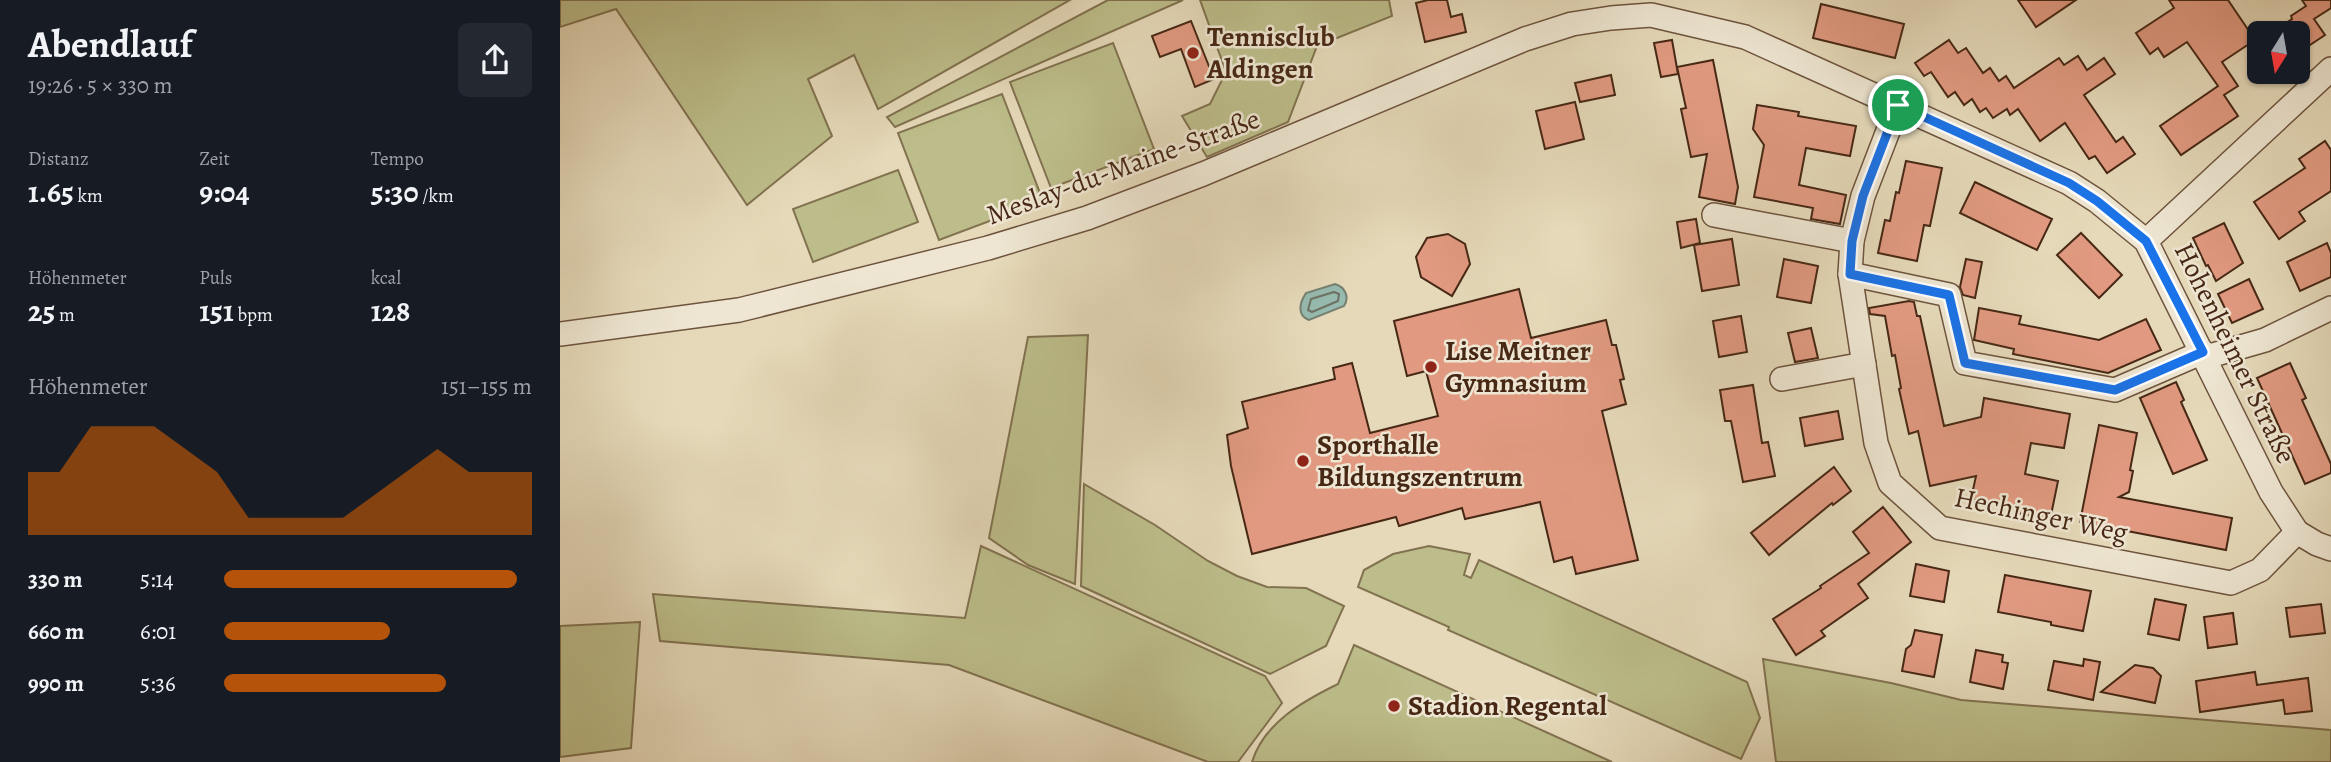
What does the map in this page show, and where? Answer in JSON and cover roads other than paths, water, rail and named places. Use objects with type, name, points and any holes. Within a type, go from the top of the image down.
[{"type":"street","name":"Hohenheimer Straße","points":[[1653,7],[1745,37],[2069,183],[2097,201],[2146,241],[2271,492],[2297,532],[2331,549]]},
{"type":"street","name":"Meslay-du-Maine-Straße","points":[[560,334],[739,310],[988,248],[1087,218],[1203,174],[1525,39],[1572,24],[1611,18],[1653,7]]},
{"type":"street","points":[[2146,241],[2331,69]]},
{"type":"street","name":"Hechinger Weg","points":[[1898,105],[1863,196],[1852,241],[1850,274],[1876,443],[1890,483],[1940,528],[2231,583],[2260,570],[2297,532]]},
{"type":"street","points":[[1714,215],[1852,241]]},
{"type":"street","points":[[1850,274],[1949,295],[1965,363],[2115,390],[2204,354],[2265,340],[2331,308]]},
{"type":"street","points":[[1782,379],[1864,364]]},
{"type":"water","points":[[1335,284],[1346,293],[1344,306],[1309,320],[1305,318],[1300,308],[1306,293]]},
{"type":"place","name":"Tennisclub Aldingen","points":[[1193,53]]},
{"type":"place","name":"Lise Meitner Gymnasium","points":[[1431,367]]},
{"type":"place","name":"Sporthalle Bildungszentrum","points":[[1303,461]]},
{"type":"place","name":"Stadion Regental","points":[[1394,706]]}]
